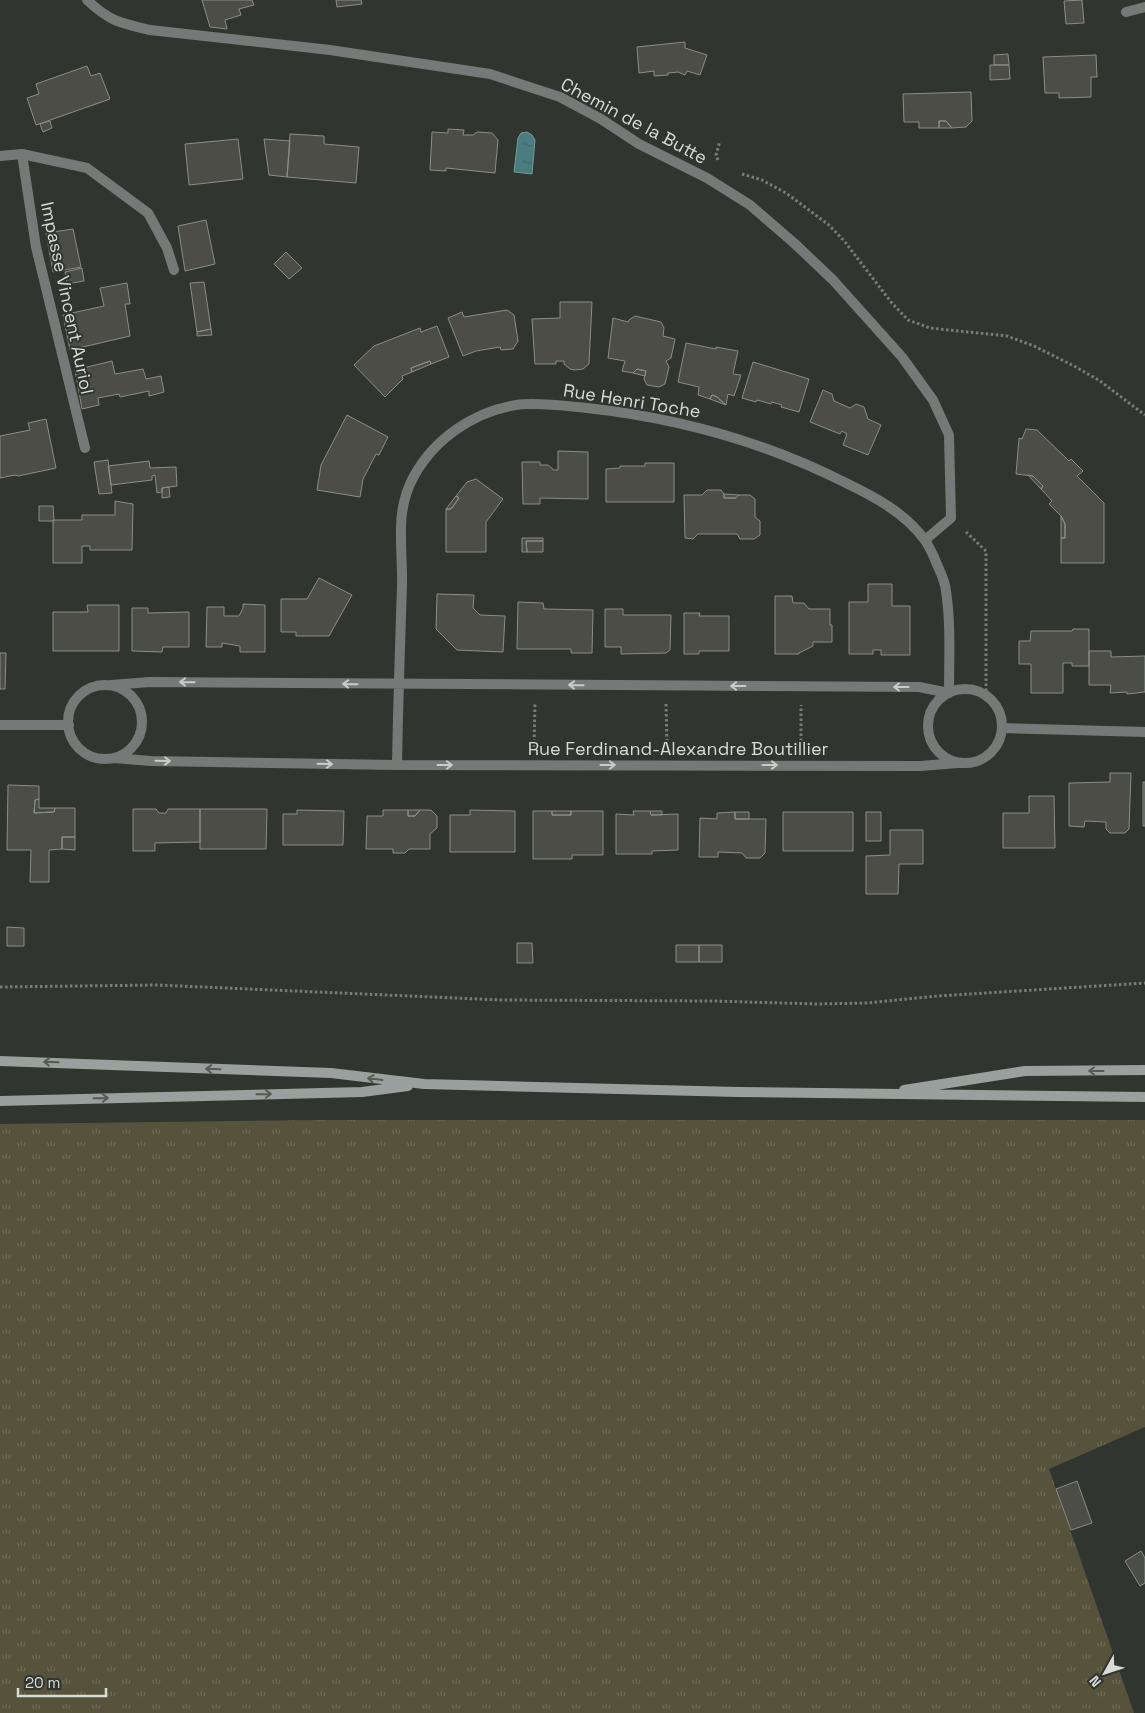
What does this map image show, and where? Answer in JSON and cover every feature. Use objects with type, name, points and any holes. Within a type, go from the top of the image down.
[{"type":"main road","points":[[0,1061],[331,1074],[424,1084],[876,1094],[1145,1097]]},
{"type":"main road","points":[[876,1094],[1025,1071],[1145,1070]]},
{"type":"main road","points":[[0,1101],[362,1092],[424,1084]]},
{"type":"street","name":"Chemin de la Butte","points":[[86,0],[107,18],[150,30],[330,50],[490,74],[560,97],[601,119],[639,144],[707,178],[750,205],[794,243],[832,280],[902,357],[933,400],[949,435],[950,518]]},
{"type":"street","points":[[1126,12],[1145,7]]},
{"type":"street","points":[[0,156],[22,154],[87,168],[148,213],[167,248],[174,270]]},
{"type":"street","name":"Impasse Vincent Auriol","points":[[22,154],[36,247],[85,448]]},
{"type":"street","name":"Rue Henri Toche","points":[[398,684],[402,577],[402,509],[407,492],[422,464],[434,448],[449,435],[482,414],[517,405],[560,405],[659,418],[715,431],[770,449],[827,473],[890,507],[926,540],[946,588],[949,693]]},
{"type":"street","points":[[926,540],[950,518]]},
{"type":"street","points":[[110,685],[123,689],[133,697],[140,708],[142,720],[141,733],[135,744],[126,753],[114,758],[98,759],[84,752],[73,740],[68,717],[71,707],[80,695],[91,688],[110,685],[150,682],[920,687],[949,693],[968,690],[978,691],[986,696],[998,710],[1002,728],[998,744],[987,756],[973,763],[958,763],[948,759],[938,752],[932,743],[928,729],[929,719],[940,699],[949,693]]},
{"type":"street","points":[[397,765],[398,684]]},
{"type":"street","points":[[0,725],[69,725]]},
{"type":"street","points":[[1002,728],[1145,732]]},
{"type":"street","name":"Rue Ferdinand-Alexandre Boutillier","points":[[114,758],[151,761],[397,765],[920,766],[958,763]]},
{"type":"path","points":[[720,142],[716,154],[722,166]]},
{"type":"path","points":[[738,173],[762,180],[786,193],[828,225],[845,242],[891,302],[908,320],[930,328],[1007,336],[1057,357],[1092,376],[1145,414]]},
{"type":"path","points":[[950,518],[986,551],[986,696]]},
{"type":"path","points":[[534,765],[535,685]]},
{"type":"path","points":[[666,686],[668,765]]},
{"type":"path","points":[[801,686],[801,765]]},
{"type":"path","points":[[0,987],[157,985],[502,1000],[817,1004],[866,1003],[938,996],[1145,983]]},
{"type":"green space","points":[[316,1120],[1145,1120],[1145,1427],[1049,1469],[1134,1713],[0,1713],[0,1124]]},
{"type":"water","points":[[527,132],[535,140],[532,174],[514,172],[518,138],[521,133]]},
{"type":"building","points":[[202,0],[252,0],[254,5],[239,9],[241,15],[225,20],[227,29],[210,27]]},
{"type":"building","points":[[336,0],[361,0],[362,4],[337,7]]},
{"type":"building","points":[[1082,0],[1084,23],[1066,24],[1064,1]]},
{"type":"building","points":[[685,42],[685,48],[707,55],[700,75],[687,71],[685,75],[678,72],[654,76],[654,71],[639,73],[637,47]]},
{"type":"building","points":[[1008,54],[1009,65],[994,65],[994,55]]},
{"type":"building","points":[[1096,55],[1097,77],[1091,77],[1091,97],[1059,98],[1059,93],[1045,93],[1043,57]]},
{"type":"building","points":[[990,65],[1009,65],[1010,79],[990,80]]},
{"type":"building","points":[[87,66],[91,76],[100,73],[110,99],[36,125],[27,98],[39,94],[36,84]]},
{"type":"building","points":[[971,92],[972,121],[966,127],[952,128],[946,121],[939,121],[939,128],[919,128],[919,122],[904,122],[903,94]]},
{"type":"building","points":[[50,121],[52,128],[43,132],[40,124]]},
{"type":"building","points":[[939,121],[946,121],[952,128],[939,128]]},
{"type":"building","points":[[448,129],[464,130],[463,135],[473,135],[477,132],[492,133],[498,140],[495,173],[446,168],[446,171],[430,170],[432,132],[448,133]]},
{"type":"building","points":[[290,134],[324,136],[324,144],[359,147],[356,183],[287,177]]},
{"type":"building","points":[[238,139],[243,179],[189,185],[185,144]]},
{"type":"building","points":[[264,139],[290,141],[287,177],[269,175]]},
{"type":"building","points":[[206,220],[215,264],[185,271],[178,226]]},
{"type":"building","points":[[73,229],[81,267],[53,272],[46,233]]},
{"type":"building","points":[[286,252],[302,268],[289,279],[274,264]]},
{"type":"building","points":[[82,268],[84,281],[67,284],[65,272]]},
{"type":"building","points":[[204,282],[211,329],[197,332],[190,283]]},
{"type":"building","points":[[127,283],[130,304],[125,304],[130,336],[70,350],[63,315],[104,306],[100,288]]},
{"type":"building","points":[[560,302],[592,302],[589,364],[583,369],[570,369],[564,364],[564,361],[556,361],[556,364],[535,364],[532,319],[560,318]]},
{"type":"building","points":[[507,310],[514,315],[518,341],[513,349],[501,350],[500,347],[476,351],[463,356],[448,318],[462,312],[464,317]]},
{"type":"building","points":[[635,316],[661,322],[664,328],[663,336],[675,339],[671,358],[666,361],[669,367],[665,384],[659,387],[647,385],[644,379],[646,371],[637,369],[633,373],[622,371],[625,361],[608,358],[613,318],[628,322]]},
{"type":"building","points":[[437,326],[449,357],[431,364],[430,361],[411,368],[412,372],[402,376],[403,379],[385,397],[354,365],[374,346],[420,328],[421,332]]},
{"type":"building","points":[[211,329],[212,335],[197,336],[197,332]]},
{"type":"building","points":[[686,343],[738,351],[733,374],[741,375],[734,396],[728,394],[726,405],[712,395],[710,399],[698,395],[699,387],[678,382]]},
{"type":"building","points":[[112,361],[115,374],[143,369],[146,379],[161,376],[164,392],[149,396],[149,391],[120,397],[119,394],[98,398],[99,405],[82,409],[75,370]]},
{"type":"building","points":[[430,361],[431,364],[412,372],[411,368]]},
{"type":"building","points":[[753,362],[809,379],[799,412],[781,407],[782,405],[772,402],[771,404],[757,400],[756,402],[742,398]]},
{"type":"building","points":[[637,369],[646,371],[645,376],[633,373]]},
{"type":"building","points":[[823,390],[832,394],[834,401],[850,408],[856,404],[864,407],[868,419],[881,425],[868,455],[843,445],[847,434],[842,431],[840,434],[810,422]]},
{"type":"building","points":[[712,395],[717,397],[726,405],[710,399]]},
{"type":"building","points":[[347,415],[388,437],[379,455],[376,454],[363,479],[360,497],[317,490],[321,465]]},
{"type":"building","points":[[46,419],[56,468],[0,478],[0,436],[30,430],[28,423]]},
{"type":"building","points":[[1026,429],[1037,430],[1069,461],[1071,459],[1083,471],[1077,476],[1104,503],[1104,563],[1061,563],[1061,538],[1065,538],[1065,524],[1061,516],[1049,504],[1052,501],[1041,489],[1043,486],[1033,476],[1016,474],[1019,438],[1022,439]]},
{"type":"building","points":[[558,451],[588,452],[588,499],[540,498],[540,504],[523,504],[522,462],[540,462],[540,465],[548,465],[554,470],[558,470]]},
{"type":"building","points":[[108,460],[112,493],[99,494],[94,462]]},
{"type":"building","points":[[149,461],[150,468],[176,467],[177,486],[162,488],[162,492],[157,493],[155,475],[152,476],[152,480],[111,485],[108,466]]},
{"type":"building","points":[[645,463],[674,463],[674,502],[606,502],[606,469],[620,468],[620,466],[645,466]]},
{"type":"building","points":[[1028,475],[1033,476],[1043,486],[1041,489]]},
{"type":"building","points":[[476,479],[503,499],[486,522],[486,552],[446,552],[446,509],[451,509],[459,498],[456,496],[467,482]]},
{"type":"building","points":[[169,487],[170,497],[162,498],[162,488]]},
{"type":"building","points":[[707,490],[721,490],[724,498],[750,495],[755,499],[755,517],[760,521],[760,535],[754,539],[740,539],[737,534],[698,534],[693,539],[685,538],[684,495],[702,495]]},
{"type":"building","points":[[724,494],[739,495],[736,498],[724,498]]},
{"type":"building","points":[[456,496],[459,498],[451,509],[446,509]]},
{"type":"building","points":[[115,501],[133,504],[132,550],[90,550],[90,546],[82,546],[82,563],[53,563],[53,520],[82,520],[82,515],[115,515]]},
{"type":"building","points":[[39,506],[53,506],[54,521],[39,521]]},
{"type":"building","points":[[1061,516],[1065,524],[1065,538],[1061,538]]},
{"type":"building","points":[[522,538],[543,538],[543,541],[526,541],[527,552],[522,552]]},
{"type":"building","points":[[526,541],[543,541],[543,552],[527,552]]},
{"type":"building","points":[[319,578],[352,595],[329,636],[296,636],[296,632],[281,632],[281,599],[307,599]]},
{"type":"building","points":[[868,584],[892,584],[892,606],[910,606],[910,655],[881,655],[881,650],[873,650],[873,654],[849,654],[849,602],[868,602]]},
{"type":"building","points":[[437,594],[474,595],[473,608],[480,615],[505,616],[503,652],[457,650],[436,629]]},
{"type":"building","points":[[775,596],[792,596],[793,603],[804,603],[809,609],[830,609],[832,642],[813,642],[813,646],[799,654],[775,654]]},
{"type":"building","points":[[518,602],[543,603],[544,609],[593,610],[592,653],[571,653],[571,649],[517,649]]},
{"type":"building","points":[[243,604],[265,605],[265,652],[240,652],[240,646],[222,643],[222,647],[206,647],[207,607],[224,607],[224,616],[239,616]]},
{"type":"building","points":[[87,605],[119,605],[119,651],[53,651],[53,612],[88,612]]},
{"type":"building","points":[[132,608],[148,608],[148,613],[189,612],[189,647],[163,647],[162,652],[132,651]]},
{"type":"building","points":[[605,609],[623,609],[623,615],[671,615],[670,650],[666,653],[621,654],[621,647],[605,647]]},
{"type":"building","points":[[684,613],[700,613],[699,616],[729,616],[729,651],[699,651],[699,654],[684,654]]},
{"type":"building","points":[[1073,629],[1089,629],[1089,666],[1072,666],[1072,663],[1063,663],[1063,693],[1031,693],[1031,664],[1019,664],[1019,641],[1030,641],[1031,631],[1072,631]]},
{"type":"building","points":[[1089,651],[1111,651],[1111,657],[1145,656],[1145,692],[1110,693],[1111,685],[1089,685]]},
{"type":"building","points":[[0,653],[6,653],[5,689],[0,689]]},
{"type":"building","points":[[1110,773],[1131,773],[1129,829],[1125,833],[1110,833],[1106,829],[1106,822],[1085,821],[1084,827],[1069,826],[1069,783],[1110,782]]},
{"type":"building","points":[[1143,782],[1145,782],[1145,826],[1143,826]]},
{"type":"building","points":[[8,785],[39,786],[39,799],[35,800],[34,813],[54,812],[55,808],[75,808],[75,837],[62,837],[62,849],[49,850],[49,882],[30,882],[31,850],[7,850]]},
{"type":"building","points":[[1029,796],[1054,796],[1055,848],[1003,848],[1003,813],[1029,813]]},
{"type":"building","points":[[39,799],[39,808],[55,808],[54,812],[34,813],[35,800]]},
{"type":"building","points":[[133,809],[156,809],[159,813],[166,813],[168,809],[200,809],[200,842],[155,843],[155,851],[133,851]]},
{"type":"building","points":[[200,809],[267,809],[266,849],[200,849]]},
{"type":"building","points":[[297,810],[344,811],[343,845],[283,845],[283,814],[297,814]]},
{"type":"building","points":[[383,810],[408,810],[408,816],[415,816],[420,810],[431,810],[437,816],[437,828],[430,834],[430,849],[409,849],[405,853],[393,853],[393,849],[366,849],[367,816],[383,816]]},
{"type":"building","points":[[408,810],[420,810],[415,816],[408,816]]},
{"type":"building","points":[[470,810],[515,811],[515,852],[450,852],[450,815],[470,815]]},
{"type":"building","points":[[533,811],[552,811],[552,815],[571,815],[571,811],[603,811],[603,855],[572,855],[572,859],[533,859]]},
{"type":"building","points":[[552,811],[571,811],[571,815],[552,815]]},
{"type":"building","points":[[633,811],[650,811],[651,815],[678,814],[678,850],[652,851],[652,854],[616,854],[616,814],[634,815]]},
{"type":"building","points":[[650,811],[662,811],[662,815],[651,815]]},
{"type":"building","points":[[735,812],[735,819],[766,819],[765,853],[760,858],[746,858],[742,853],[718,852],[718,857],[699,857],[700,818],[717,819],[717,813]]},
{"type":"building","points":[[735,812],[749,812],[749,819],[735,819]]},
{"type":"building","points":[[783,812],[853,812],[853,851],[783,851]]},
{"type":"building","points":[[866,812],[881,812],[881,841],[866,841]]},
{"type":"building","points":[[890,830],[923,830],[923,864],[899,864],[898,894],[866,894],[866,856],[890,855]]},
{"type":"building","points":[[62,837],[75,837],[75,850],[62,849]]},
{"type":"building","points":[[7,927],[24,928],[24,946],[7,946]]},
{"type":"building","points":[[517,943],[532,943],[533,963],[517,963]]},
{"type":"building","points":[[676,945],[699,945],[699,962],[676,962]]},
{"type":"building","points":[[699,945],[722,945],[722,962],[699,962]]},
{"type":"building","points":[[1077,1481],[1092,1523],[1071,1530],[1056,1489]]},
{"type":"building","points":[[1141,1551],[1145,1558],[1145,1583],[1140,1586],[1125,1561]]}]
